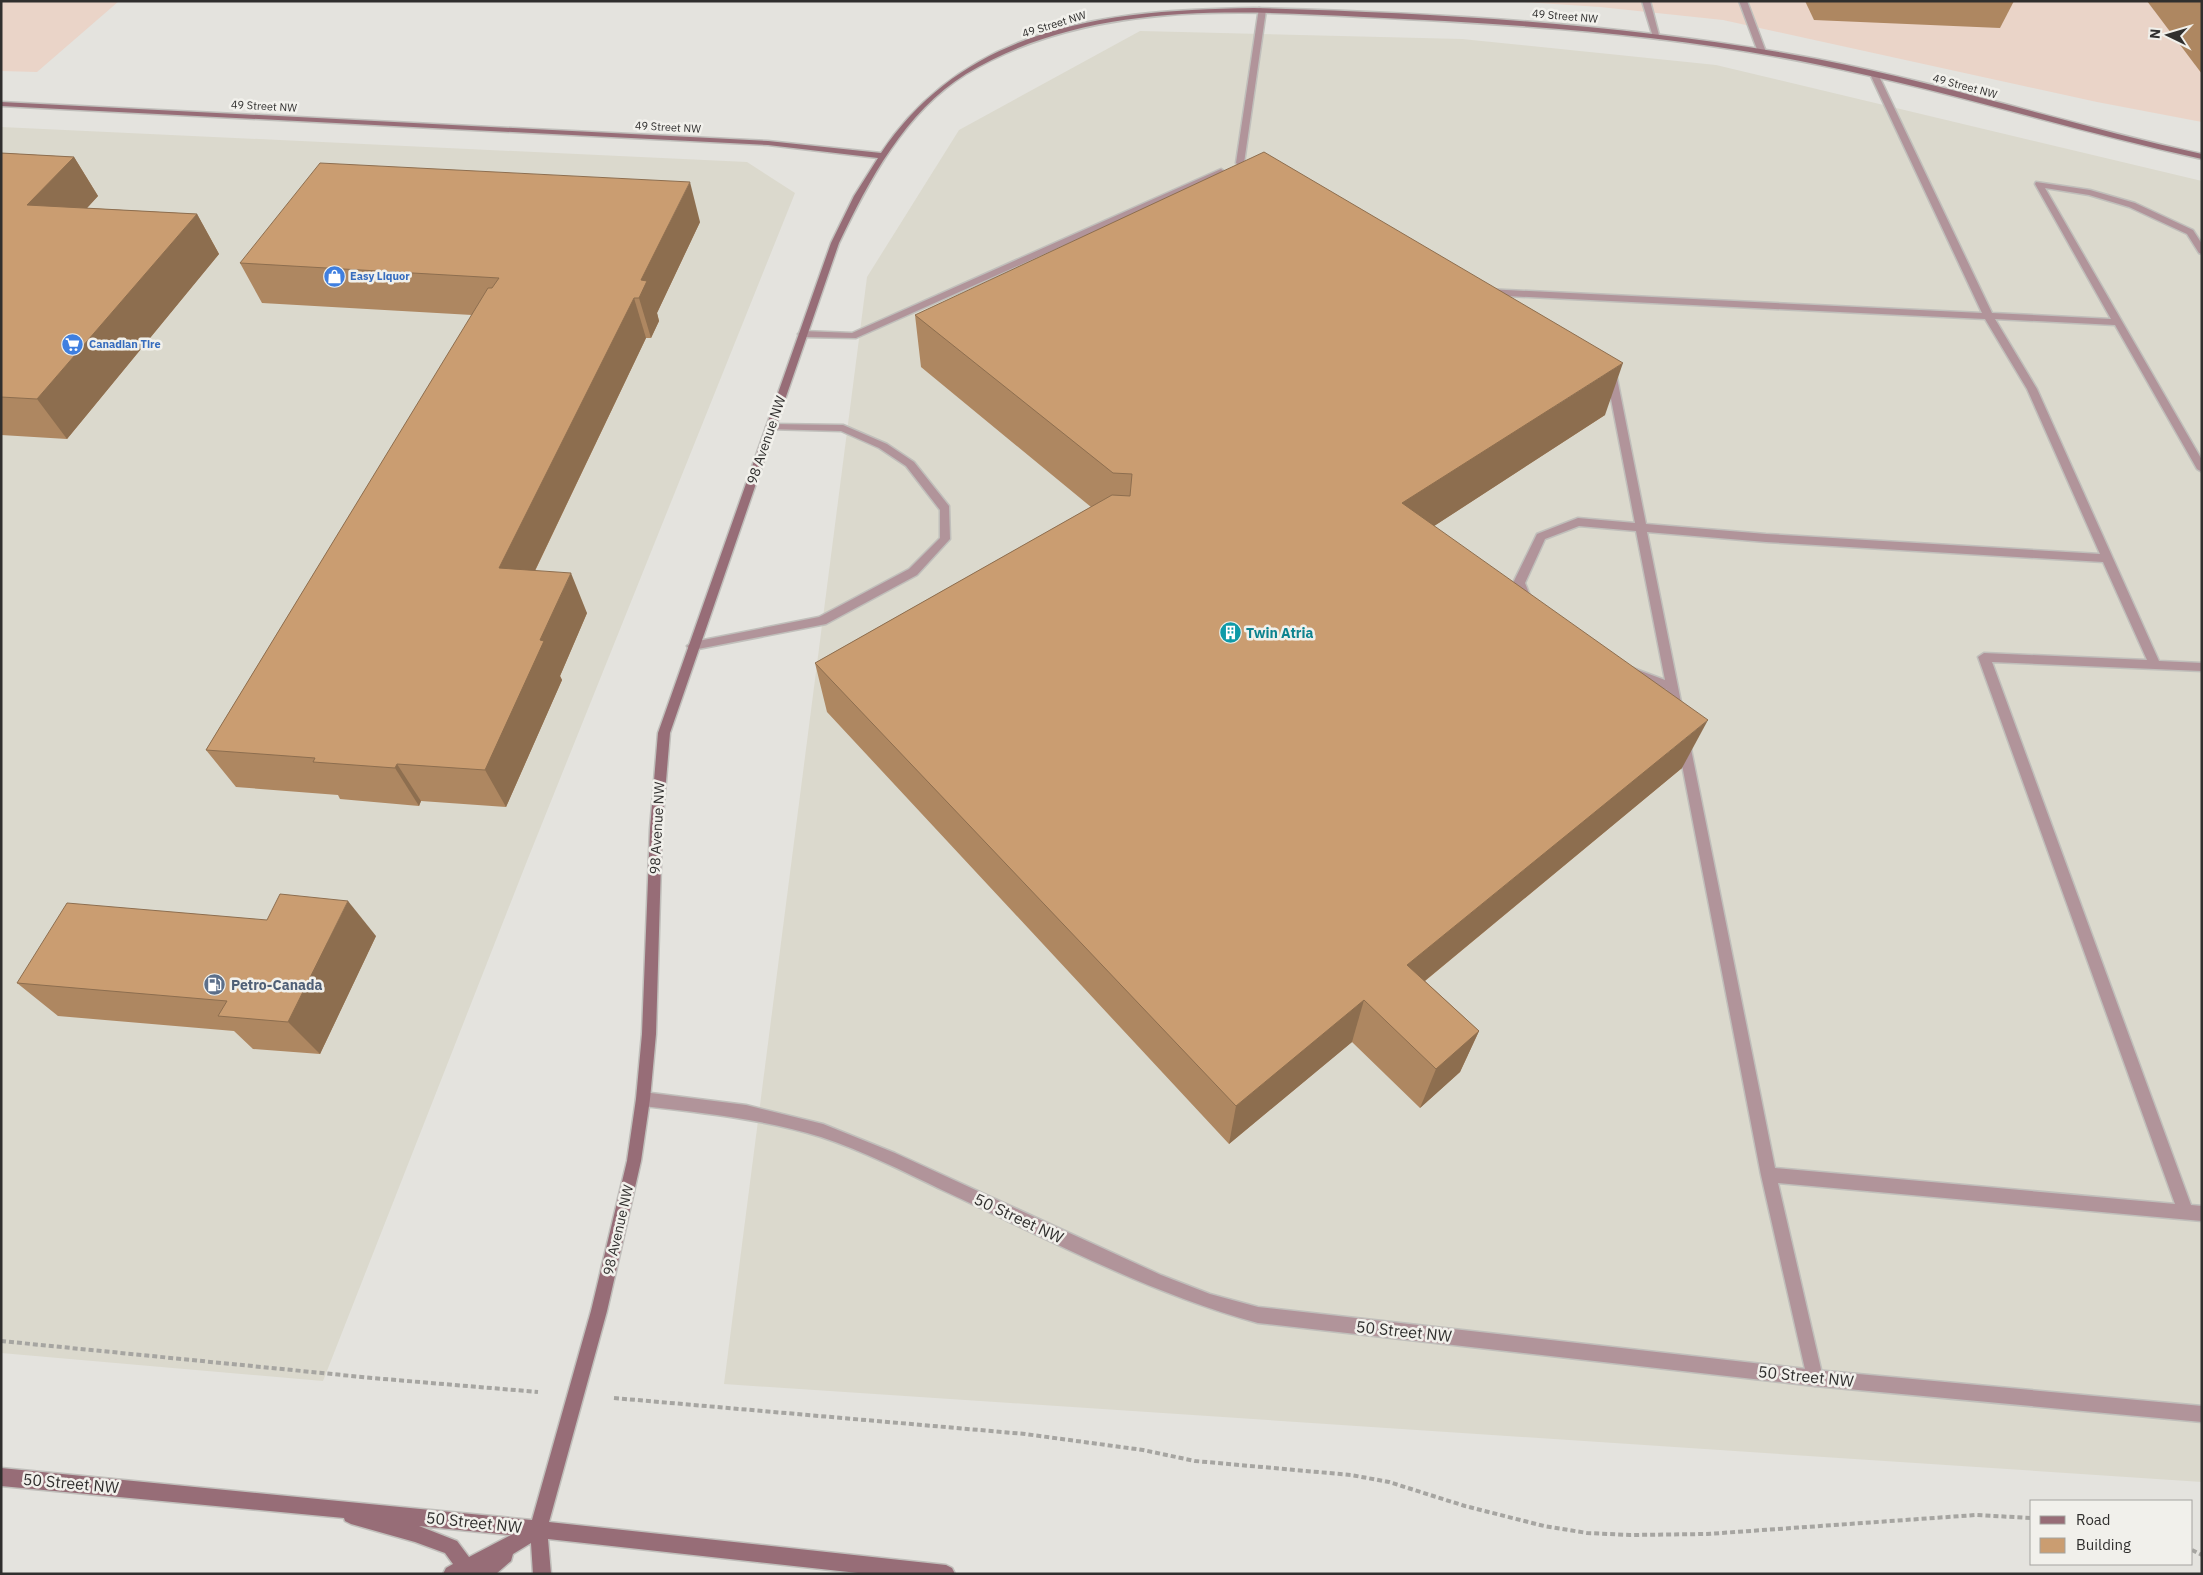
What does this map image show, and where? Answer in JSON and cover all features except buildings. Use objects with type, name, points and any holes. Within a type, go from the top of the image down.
[{"type":"street","points":[[1646,1],[1657,37]]},
{"type":"street","points":[[1743,1],[1762,52]]},
{"type":"street","name":"49 Street NW","points":[[1,104],[768,143],[885,156],[908,123],[938,91],[963,73],[1021,45],[1084,26],[1135,16],[1189,10],[1262,10],[1463,19],[1657,37],[1762,52],[1874,74],[2090,131],[2202,157]]},
{"type":"street","points":[[803,334],[853,336],[1244,165],[1262,10]]},
{"type":"street","points":[[1874,74],[1988,315],[2032,390],[2154,663]]},
{"type":"street","name":"98 Avenue NW","points":[[542,1574],[538,1528],[577,1395],[599,1311],[634,1161],[643,1099],[649,1034],[656,829],[660,760],[664,734],[803,334],[844,224],[853,206],[885,156]]},
{"type":"street","points":[[2202,251],[2190,232],[2132,205],[2090,193],[2039,184],[2202,469]]},
{"type":"street","points":[[1499,306],[1473,292],[2118,322]]},
{"type":"street","points":[[1602,363],[1610,368],[1769,1175],[1815,1378]]},
{"type":"street","points":[[693,646],[822,621],[913,572],[945,539],[945,509],[910,464],[883,446],[843,428],[771,427]]},
{"type":"street","points":[[1531,616],[1519,583],[1541,537],[1578,522],[1766,538],[2107,558]]},
{"type":"street","points":[[2186,1213],[1984,657],[2154,663],[2202,667]]},
{"type":"street","points":[[1620,666],[1673,688]]},
{"type":"street","name":"50 Street NW","points":[[643,1099],[746,1112],[823,1131],[890,1158],[1158,1282],[1210,1302],[1258,1315],[1815,1378],[2202,1414]]},
{"type":"street","points":[[1769,1175],[2202,1214]]},
{"type":"street","name":"50 Street NW","points":[[1,1477],[538,1528],[946,1574]]},
{"type":"street","points":[[315,1506],[415,1533],[451,1546],[467,1572],[538,1528]]},
{"type":"path","points":[[1,1341],[372,1378],[1025,1434],[1143,1450],[1195,1461],[1351,1475],[1389,1482],[1465,1506],[1544,1526],[1586,1533],[1630,1535],[1707,1534],[1976,1515],[2030,1518]]},
{"type":"shaded area","points":[[1,1],[119,1],[37,72],[1,71]]},
{"type":"shaded area","points":[[1510,1],[2202,1],[2202,122],[2097,102],[1723,20],[1600,7]]},
{"type":"shaded area","points":[[1140,31],[1462,39],[1716,65],[2202,181],[2202,1482],[724,1384],[867,277],[959,130]]},
{"type":"shaded area","points":[[1,127],[747,162],[795,193],[527,861],[323,1381],[1,1353]]},
{"type":"place","name":"Easy Liquor","points":[[334,276]]},
{"type":"place","name":"Canadian Tire","points":[[73,344]]},
{"type":"place","name":"Twin Atria","points":[[1230,633]]},
{"type":"place","name":"Petro-Canada","points":[[215,985]]}]
